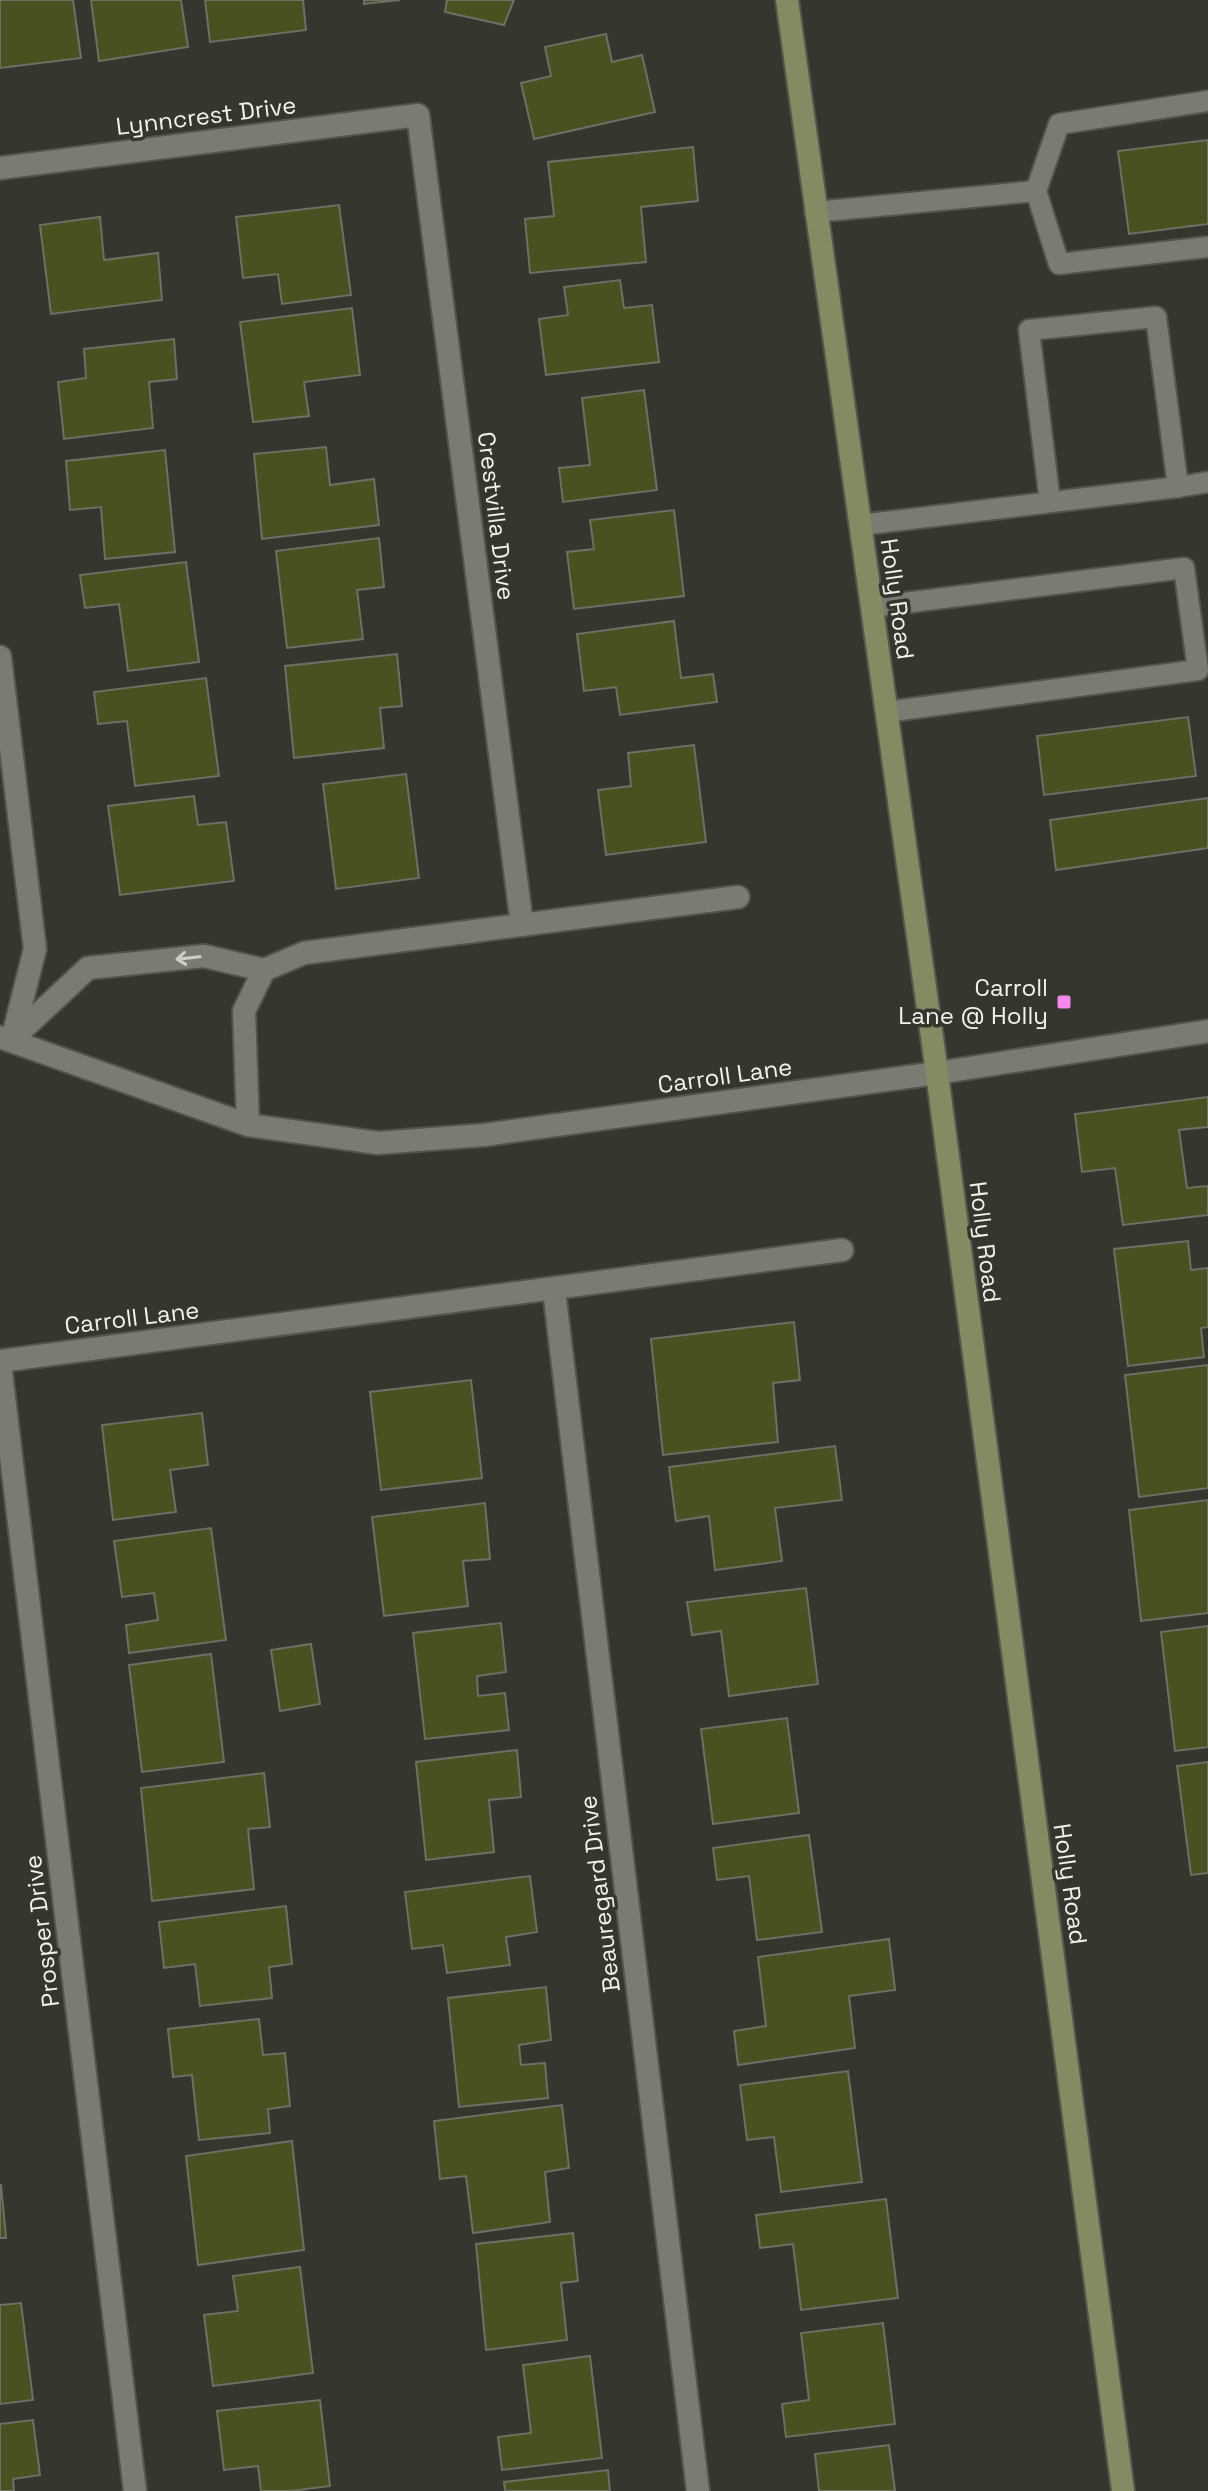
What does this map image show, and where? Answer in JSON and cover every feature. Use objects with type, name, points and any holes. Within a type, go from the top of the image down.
[{"type":"main road","name":"Holly Road","points":[[787,0],[937,1073],[1123,2491]]},
{"type":"street","name":"Lynncrest Drive","points":[[0,168],[418,115]]},
{"type":"street","name":"Crestvilla Drive","points":[[418,115],[522,925]]},
{"type":"street","points":[[0,657],[35,949],[6,1038]]},
{"type":"street","points":[[6,1038],[88,968],[204,956],[264,970],[304,953],[738,897]]},
{"type":"street","points":[[248,1125],[244,1011],[264,970]]},
{"type":"street","name":"Carroll Lane","points":[[6,1038],[248,1125],[378,1143],[484,1135],[937,1073],[1208,1031]]},
{"type":"street","name":"Carroll Lane","points":[[0,1363],[842,1250]]},
{"type":"street","name":"Beauregard Drive","points":[[554,1290],[698,2491]]},
{"type":"street","name":"Prosper Drive","points":[[0,1363],[135,2491]]},
{"type":"lane","points":[[1208,101],[1059,124],[1036,191],[1059,264],[1208,247]]},
{"type":"lane","points":[[815,212],[1036,191]]},
{"type":"lane","points":[[1050,502],[1029,330],[1156,317],[1178,487]]},
{"type":"lane","points":[[860,525],[1208,482]]},
{"type":"lane","points":[[872,607],[1184,568],[1198,670],[886,712]]},
{"type":"building","points":[[0,0],[73,0],[81,58],[0,68]]},
{"type":"building","points":[[91,0],[181,0],[188,47],[99,61]]},
{"type":"building","points":[[205,0],[303,0],[306,30],[210,42]]},
{"type":"building","points":[[364,0],[400,0],[364,4]]},
{"type":"building","points":[[447,0],[514,0],[504,25],[445,12]]},
{"type":"building","points":[[606,34],[612,62],[642,55],[655,112],[534,139],[521,83],[551,76],[545,47]]},
{"type":"building","points":[[1208,140],[1208,224],[1129,234],[1118,151]]},
{"type":"building","points":[[693,147],[698,201],[641,207],[646,262],[530,273],[525,219],[554,216],[548,162]]},
{"type":"building","points":[[339,205],[351,295],[282,304],[278,274],[243,278],[236,217]]},
{"type":"building","points":[[100,217],[104,260],[158,253],[162,300],[51,314],[40,225]]},
{"type":"building","points":[[620,280],[624,308],[652,305],[659,362],[546,375],[539,319],[568,315],[564,287]]},
{"type":"building","points":[[352,308],[360,375],[304,382],[309,416],[253,422],[240,322]]},
{"type":"building","points":[[174,339],[177,379],[149,382],[153,428],[64,439],[58,382],[86,378],[84,349]]},
{"type":"building","points":[[644,390],[657,490],[563,502],[559,468],[590,465],[582,398]]},
{"type":"building","points":[[326,447],[330,485],[374,479],[379,525],[262,539],[254,454]]},
{"type":"building","points":[[165,450],[175,552],[105,559],[101,507],[70,510],[66,461]]},
{"type":"building","points":[[674,510],[684,596],[574,609],[567,552],[594,549],[590,520]]},
{"type":"building","points":[[379,538],[384,587],[357,590],[363,639],[287,648],[276,551]]},
{"type":"building","points":[[186,562],[199,662],[128,671],[119,604],[85,608],[80,575]]},
{"type":"building","points":[[674,621],[681,678],[713,674],[717,702],[620,715],[616,687],[584,691],[577,634]]},
{"type":"building","points":[[397,654],[402,706],[380,708],[384,748],[294,758],[285,666]]},
{"type":"building","points":[[206,678],[219,776],[135,786],[127,721],[98,724],[94,692]]},
{"type":"building","points":[[1188,717],[1196,776],[1044,795],[1037,736]]},
{"type":"building","points":[[694,745],[706,842],[606,855],[598,790],[631,786],[628,753]]},
{"type":"building","points":[[406,774],[419,878],[336,889],[323,784]]},
{"type":"building","points":[[194,796],[198,825],[226,822],[234,881],[120,895],[108,806]]},
{"type":"building","points":[[1208,798],[1208,848],[1056,870],[1050,820]]},
{"type":"building","points":[[1208,1097],[1208,1127],[1179,1130],[1187,1188],[1208,1186],[1208,1215],[1123,1225],[1115,1168],[1082,1172],[1075,1114]]},
{"type":"building","points":[[1188,1241],[1191,1270],[1208,1268],[1208,1327],[1201,1328],[1204,1357],[1128,1366],[1114,1249]]},
{"type":"building","points":[[794,1322],[800,1380],[773,1383],[778,1442],[663,1455],[651,1339]]},
{"type":"building","points":[[1208,1365],[1208,1488],[1139,1497],[1125,1375]]},
{"type":"building","points":[[471,1380],[482,1478],[381,1490],[370,1392]]},
{"type":"building","points":[[202,1413],[208,1465],[170,1470],[176,1512],[113,1520],[102,1425]]},
{"type":"building","points":[[835,1446],[842,1500],[775,1508],[782,1561],[715,1570],[709,1516],[676,1521],[669,1467]]},
{"type":"building","points":[[1208,1500],[1208,1613],[1141,1621],[1129,1510]]},
{"type":"building","points":[[485,1503],[490,1559],[463,1561],[468,1606],[384,1616],[372,1517]]},
{"type":"building","points":[[211,1528],[226,1640],[129,1653],[126,1625],[158,1620],[154,1593],[122,1597],[114,1541]]},
{"type":"building","points":[[806,1588],[818,1684],[729,1696],[721,1631],[692,1635],[687,1602]]},
{"type":"building","points":[[501,1623],[506,1672],[477,1676],[478,1696],[505,1693],[509,1730],[425,1739],[413,1633]]},
{"type":"building","points":[[1208,1626],[1208,1747],[1175,1751],[1161,1632]]},
{"type":"building","points":[[311,1644],[320,1704],[280,1711],[271,1650]]},
{"type":"building","points":[[211,1654],[224,1762],[142,1772],[129,1665]]},
{"type":"building","points":[[787,1718],[799,1813],[713,1824],[701,1729]]},
{"type":"building","points":[[517,1750],[521,1797],[489,1800],[494,1852],[426,1860],[416,1762]]},
{"type":"building","points":[[1208,1762],[1208,1873],[1191,1875],[1177,1766]]},
{"type":"building","points":[[264,1773],[270,1827],[248,1829],[254,1889],[152,1901],[141,1788]]},
{"type":"building","points":[[809,1835],[822,1932],[757,1940],[749,1876],[717,1880],[713,1848]]},
{"type":"building","points":[[530,1876],[537,1932],[506,1937],[510,1965],[447,1973],[443,1945],[412,1949],[405,1892]]},
{"type":"building","points":[[286,1906],[292,1964],[269,1967],[272,1998],[200,2006],[195,1964],[164,1968],[159,1922]]},
{"type":"building","points":[[889,1939],[895,1990],[849,1996],[855,2048],[738,2065],[734,2031],[766,2026],[758,1957]]},
{"type":"building","points":[[546,1987],[551,2040],[519,2045],[521,2065],[545,2063],[548,2098],[459,2107],[448,1998]]},
{"type":"building","points":[[259,2019],[263,2055],[285,2053],[290,2106],[268,2109],[270,2133],[199,2140],[192,2075],[173,2077],[168,2029]]},
{"type":"building","points":[[848,2071],[862,2182],[781,2192],[774,2137],[747,2140],[740,2085]]},
{"type":"building","points":[[562,2105],[569,2168],[545,2172],[550,2222],[473,2233],[466,2176],[440,2179],[434,2121]]},
{"type":"building","points":[[292,2141],[304,2250],[198,2265],[186,2156]]},
{"type":"building","points":[[1,2185],[6,2238],[0,2238]]},
{"type":"building","points":[[886,2199],[898,2298],[801,2310],[793,2244],[760,2248],[756,2215]]},
{"type":"building","points":[[573,2233],[578,2281],[561,2283],[567,2340],[486,2350],[476,2244]]},
{"type":"building","points":[[300,2267],[313,2373],[213,2386],[204,2315],[238,2311],[233,2276]]},
{"type":"building","points":[[21,2303],[33,2400],[0,2404],[0,2305]]},
{"type":"building","points":[[883,2323],[895,2424],[786,2437],[782,2404],[809,2400],[801,2333]]},
{"type":"building","points":[[590,2356],[602,2458],[502,2470],[498,2437],[531,2433],[523,2365]]},
{"type":"building","points":[[320,2400],[330,2486],[261,2491],[258,2466],[224,2470],[217,2411]]},
{"type":"building","points":[[33,2420],[40,2475],[13,2479],[14,2491],[0,2491],[0,2424]]},
{"type":"building","points":[[889,2445],[895,2491],[819,2491],[815,2454]]},
{"type":"building","points":[[608,2470],[610,2491],[505,2491],[504,2482]]},
{"type":"place","name":"Carroll Lane @ Holly","points":[[1064,1002]]}]
